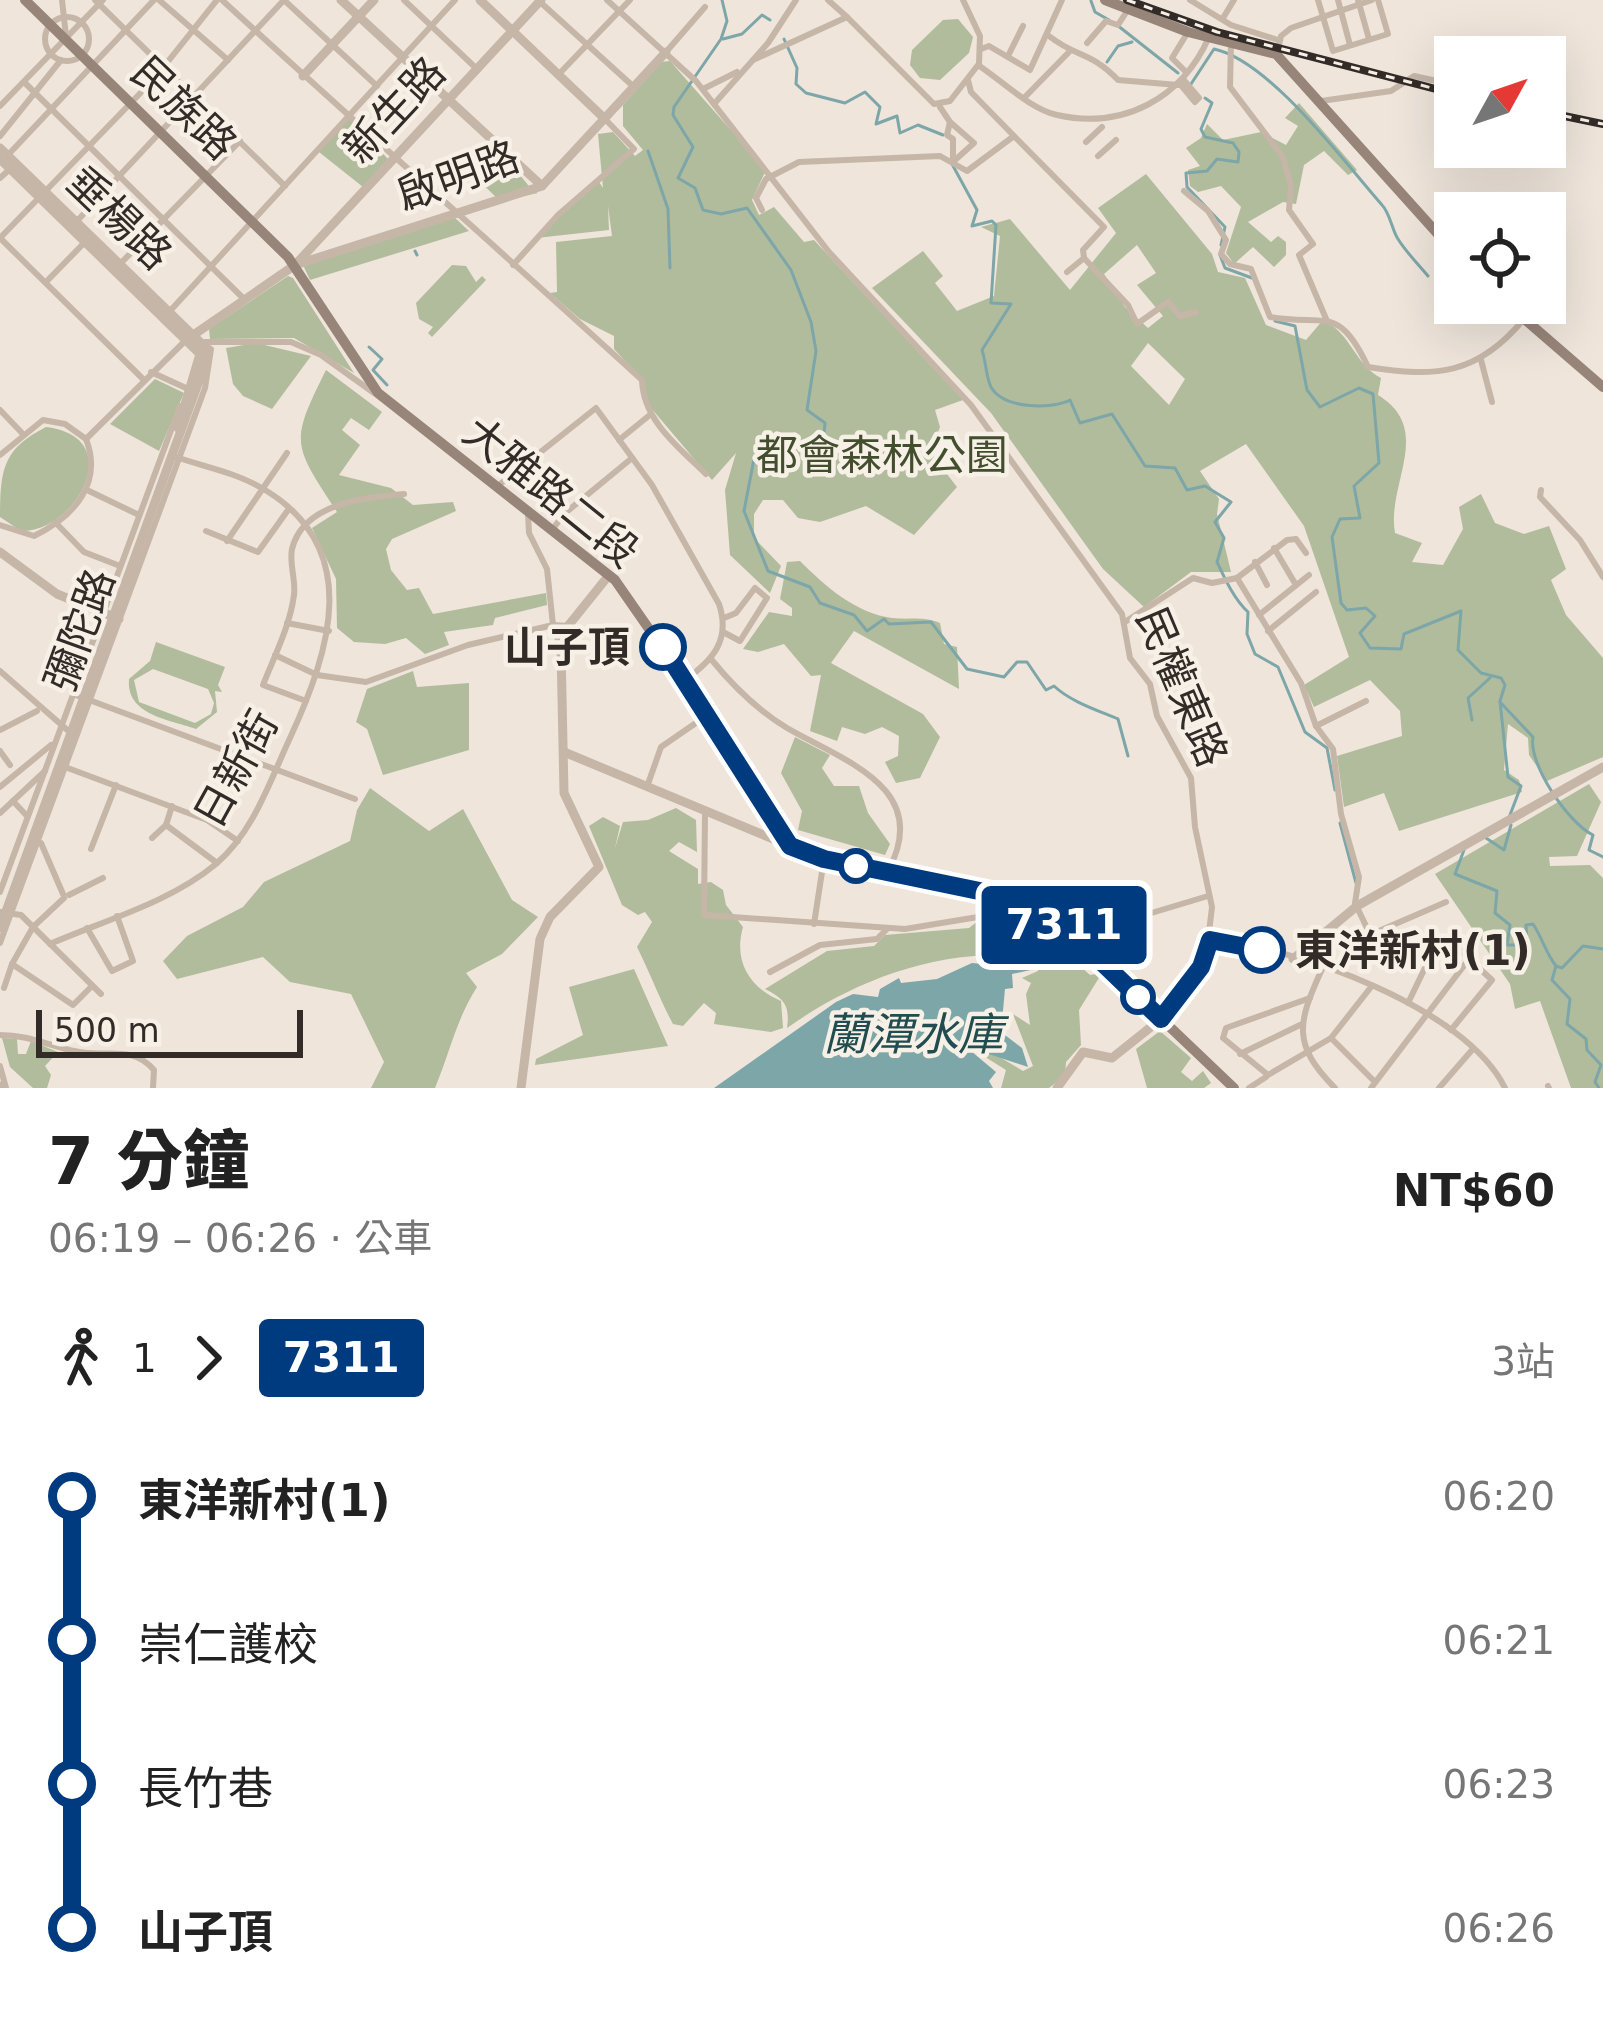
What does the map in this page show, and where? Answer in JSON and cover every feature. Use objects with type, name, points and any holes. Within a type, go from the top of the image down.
[{"type":"main road","name":"民族路","points":[[25,0],[295,265]]},
{"type":"main road","points":[[1105,0],[1188,32],[1278,47],[1434,229]]},
{"type":"main road","name":"大雅路二段","points":[[295,265],[377,394],[609,574],[709,714],[790,846]]},
{"type":"main road","points":[[1530,324],[1603,387]]},
{"type":"main road","points":[[790,846],[824,859],[1028,901],[1049,912],[1234,1088]]},
{"type":"street","points":[[62,0],[67,39]]},
{"type":"street","points":[[3,154],[157,0],[228,60]]},
{"type":"street","points":[[143,380],[2,233],[166,66],[219,0],[642,380],[643,402],[651,414],[706,474]]},
{"type":"street","points":[[73,225],[284,0],[377,86]]},
{"type":"street","points":[[340,0],[542,186]]},
{"type":"street","points":[[301,74],[370,0]]},
{"type":"street","points":[[404,0],[478,70]]},
{"type":"street","points":[[165,315],[455,0]]},
{"type":"street","points":[[480,0],[634,149],[558,215],[513,265]]},
{"type":"street","points":[[540,0],[634,87]]},
{"type":"street","name":"新生路","points":[[295,265],[540,0]]},
{"type":"street","name":"民權東路","points":[[608,0],[703,89],[826,248],[970,405],[1125,622],[1130,658],[1150,684],[1157,716],[1191,778],[1195,827],[1210,896],[1210,940],[1201,967],[1161,1019]]},
{"type":"street","points":[[559,74],[630,0]]},
{"type":"street","points":[[752,61],[796,0]]},
{"type":"street","points":[[828,0],[974,142],[954,161]]},
{"type":"street","points":[[940,107],[979,65],[981,49],[963,0]]},
{"type":"street","points":[[981,49],[989,46],[1030,70],[1062,0]]},
{"type":"street","points":[[1190,0],[1278,47],[1291,28],[1322,15],[1340,5],[1375,0],[1388,34],[1333,51],[1322,15],[1318,0]]},
{"type":"street","points":[[1223,18],[1234,0]]},
{"type":"street","points":[[0,106],[99,1],[285,185]]},
{"type":"street","points":[[1359,2],[1370,40]]},
{"type":"street","points":[[1340,5],[1351,45]]},
{"type":"street","name":"啟明路","points":[[195,342],[243,298],[295,265],[542,186],[705,8]]},
{"type":"street","points":[[1087,43],[1106,21],[1118,25],[1127,10]]},
{"type":"street","points":[[703,89],[847,17]]},
{"type":"street","points":[[0,136],[61,60],[82,55],[89,41],[81,23],[65,18],[52,24],[46,42],[51,54],[61,60]]},
{"type":"street","points":[[1008,56],[1024,26]]},
{"type":"street","points":[[1182,80],[1172,58],[1188,32]]},
{"type":"street","points":[[1048,36],[1069,52],[1097,58],[1118,80],[1182,80]]},
{"type":"street","points":[[979,65],[1054,115],[1107,115],[1150,108],[1182,80],[1209,37]]},
{"type":"street","points":[[1231,42],[1230,87],[1283,157],[1289,210],[1312,244],[1299,255],[1327,321]]},
{"type":"street","points":[[1024,97],[1069,52]]},
{"type":"street","points":[[714,104],[740,70]]},
{"type":"street","points":[[1322,101],[1391,91],[1414,76],[1434,81]]},
{"type":"street","points":[[968,80],[971,92],[1104,226],[1083,250],[1084,258],[1128,304],[1137,324],[1168,302],[1180,316],[1196,312]]},
{"type":"street","points":[[24,82],[243,298]]},
{"type":"street","points":[[950,122],[947,135],[953,139],[954,161],[961,171],[972,170],[1014,136]]},
{"type":"street","points":[[1086,142],[1102,127]]},
{"type":"street","points":[[1098,156],[1116,140]]},
{"type":"street","points":[[117,267],[240,141]]},
{"type":"street","name":"垂楊路","points":[[3,154],[10,169],[42,194]]},
{"type":"street","name":"垂楊路","points":[[3,154],[195,342]]},
{"type":"street","points":[[762,210],[756,198],[772,174],[814,160],[911,155],[954,161]]},
{"type":"street","points":[[0,178],[10,169]]},
{"type":"street","points":[[1184,191],[1208,211],[1223,236],[1221,254],[1230,264],[1251,269],[1270,317],[1327,321],[1350,334],[1368,368],[1428,376],[1480,360],[1519,324]]},
{"type":"street","name":"垂楊路","points":[[73,225],[85,242],[117,267]]},
{"type":"street","points":[[45,283],[85,242]]},
{"type":"street","points":[[1066,272],[1084,258]]},
{"type":"street","points":[[86,439],[143,380],[195,342],[266,338],[309,349],[377,394]]},
{"type":"street","points":[[195,342],[213,358],[221,345],[242,339]]},
{"type":"street","name":"彌陀路","points":[[0,928],[137,548],[186,388],[195,342]]},
{"type":"street","name":"彌陀路","points":[[176,457],[207,365],[195,342]]},
{"type":"street","name":"彌陀路","points":[[146,516],[200,368],[195,342]]},
{"type":"street","name":"彌陀路","points":[[146,516],[176,457],[213,358]]},
{"type":"street","points":[[1480,360],[1492,402]]},
{"type":"street","points":[[1592,378],[1603,367]]},
{"type":"street","points":[[151,373],[186,388]]},
{"type":"street","points":[[497,488],[596,408],[668,509],[724,618],[711,659],[685,680]]},
{"type":"street","points":[[619,440],[651,414]]},
{"type":"street","points":[[2,415],[22,433]]},
{"type":"street","points":[[0,454],[34,423],[53,419],[86,439],[94,466],[89,490],[56,522],[34,536],[0,526]]},
{"type":"street","points":[[231,543],[260,487],[287,453]]},
{"type":"street","name":"日新街","points":[[50,944],[181,887],[217,863],[238,841],[307,702],[329,631],[328,572],[304,527],[260,487],[176,457]]},
{"type":"street","points":[[552,530],[567,511],[632,458]]},
{"type":"street","points":[[89,490],[146,516]]},
{"type":"street","points":[[1541,490],[1540,497],[1580,540],[1603,577]]},
{"type":"street","points":[[307,702],[263,685],[287,622],[294,595],[291,556],[304,527],[358,498],[404,494]]},
{"type":"street","points":[[206,531],[231,543],[264,550],[288,510]]},
{"type":"street","points":[[521,1088],[540,939],[550,917],[599,867],[564,793],[561,650],[547,569],[529,533],[528,512]]},
{"type":"street","points":[[56,522],[84,552],[126,568]]},
{"type":"street","points":[[1125,622],[1193,578],[1212,583],[1237,578],[1254,561],[1292,538],[1306,553]]},
{"type":"street","points":[[1274,548],[1296,585]]},
{"type":"street","points":[[0,552],[57,594],[111,616]]},
{"type":"street","points":[[1254,561],[1267,585]]},
{"type":"street","points":[[561,650],[568,626],[609,574]]},
{"type":"street","points":[[1258,615],[1309,575]]},
{"type":"street","points":[[1237,578],[1301,683],[1316,726],[1333,749],[1340,814],[1359,877],[1357,906],[1378,951]]},
{"type":"street","points":[[723,632],[740,640],[767,598],[755,588],[736,613],[724,618]]},
{"type":"street","points":[[1268,632],[1316,592]]},
{"type":"street","points":[[287,622],[329,631]]},
{"type":"street","points":[[275,655],[316,675],[366,682],[468,645],[568,626]]},
{"type":"street","points":[[711,659],[767,714],[857,764],[886,794],[901,818],[903,835],[888,872]]},
{"type":"street","points":[[0,671],[68,733]]},
{"type":"street","points":[[81,699],[355,799]]},
{"type":"street","points":[[1316,726],[1366,701]]},
{"type":"street","points":[[0,730],[37,711]]},
{"type":"street","points":[[648,784],[661,747],[709,714]]},
{"type":"street","points":[[0,787],[51,745]]},
{"type":"street","points":[[0,751],[10,765]]},
{"type":"street","points":[[564,752],[790,846]]},
{"type":"street","points":[[0,813],[55,765],[172,806],[238,841]]},
{"type":"street","name":"彌陀路","points":[[0,892],[28,817],[55,765]]},
{"type":"street","points":[[1293,959],[1357,906],[1603,767]]},
{"type":"street","points":[[91,849],[116,784]]},
{"type":"street","points":[[13,801],[28,817]]},
{"type":"street","points":[[152,838],[166,825],[172,806]]},
{"type":"street","points":[[704,808],[704,915],[923,928],[978,917],[984,894]]},
{"type":"street","points":[[166,825],[217,863]]},
{"type":"street","points":[[41,843],[65,896]]},
{"type":"street","points":[[814,924],[824,859]]},
{"type":"street","points":[[4,988],[34,927],[65,896],[103,878]]},
{"type":"street","points":[[1075,936],[1210,896]]},
{"type":"street","points":[[1372,934],[1446,902]]},
{"type":"street","points":[[6,912],[34,927],[101,994]]},
{"type":"street","name":"彌陀路","points":[[0,944],[6,912]]},
{"type":"street","points":[[87,928],[112,971],[133,961],[117,916]]},
{"type":"street","points":[[770,972],[820,945],[878,939],[888,928]]},
{"type":"street","points":[[1408,1004],[1438,941],[1448,937],[1492,980],[1451,1030]]},
{"type":"street","points":[[1210,940],[1293,959],[1429,1014],[1473,1049],[1505,1088]]},
{"type":"street","points":[[1331,1038],[1373,1085],[1469,959]]},
{"type":"street","points":[[13,964],[73,1005],[92,986]]},
{"type":"street","points":[[1322,970],[1300,1024],[1307,1053],[1335,1088]]},
{"type":"street","points":[[1249,1088],[1331,1038],[1371,987]]},
{"type":"street","points":[[1268,1075],[1240,1054],[1223,1031],[1310,998]]},
{"type":"street","points":[[1057,1088],[1083,1052],[1112,1058],[1161,1019]]},
{"type":"street","points":[[1240,1054],[1300,1024]]},
{"type":"street","points":[[0,1035],[30,1036],[76,1052],[135,1057],[154,1070],[153,1088]]},
{"type":"street","points":[[1438,1088],[1473,1049]]},
{"type":"street","points":[[0,1066],[2,1087]]},
{"type":"green space","points":[[958,19],[973,37],[969,53],[940,80],[920,78],[910,65],[912,50],[943,20]]},
{"type":"green space","name":"都會森林公園","points":[[670,61],[766,170],[752,200],[759,215],[774,207],[804,242],[814,240],[963,400],[935,410],[940,427],[938,458],[957,487],[914,535],[866,506],[820,522],[798,518],[783,500],[763,500],[754,514],[754,538],[781,566],[770,593],[730,555],[725,490],[736,453],[712,480],[646,402],[642,379],[614,349],[614,336],[580,319],[550,293],[557,292],[556,242],[612,236],[608,206],[609,230],[536,238],[599,182],[603,188],[598,134],[613,132],[635,156],[643,150],[623,126],[623,105],[661,62]]},
{"type":"green space","points":[[1299,103],[1357,170],[1348,175],[1324,151],[1304,165],[1296,204],[1283,202],[1248,222],[1271,242],[1278,236],[1286,242],[1286,255],[1274,267],[1253,247],[1234,264],[1226,253],[1241,207],[1221,186],[1198,192],[1190,186],[1188,170],[1200,166],[1186,148],[1201,138],[1207,124],[1223,140],[1261,132],[1286,145],[1298,126],[1285,118]]},
{"type":"green space","points":[[348,117],[388,159],[363,187],[319,152]]},
{"type":"green space","points":[[495,144],[538,193],[500,201],[469,171]]},
{"type":"green space","points":[[1146,174],[1212,254],[1218,272],[1245,278],[1266,325],[1306,340],[1323,320],[1381,378],[1378,395],[1395,409],[1406,441],[1394,514],[1395,533],[1422,543],[1412,562],[1443,565],[1463,529],[1459,507],[1481,494],[1495,523],[1524,534],[1549,526],[1566,569],[1551,580],[1566,615],[1603,658],[1603,757],[1547,781],[1529,755],[1528,738],[1508,724],[1504,770],[1519,780],[1522,792],[1399,831],[1384,793],[1344,807],[1337,756],[1402,736],[1400,711],[1370,680],[1314,707],[1304,685],[1349,657],[1304,526],[1246,444],[1200,471],[1219,499],[1217,514],[1231,572],[1191,572],[1144,607],[1103,569],[991,413],[872,288],[923,251],[943,276],[935,283],[957,311],[994,296],[1000,236],[981,227],[1010,219],[1070,290],[1116,233],[1098,208]],"holes":[[[1137,245],[1156,273],[1137,285],[1163,316],[1148,328],[1125,307],[1104,274]],[[1148,343],[1185,379],[1169,405],[1131,366]]]},
{"type":"green space","points":[[454,217],[469,231],[310,280],[303,265]]},
{"type":"green space","points":[[452,265],[466,266],[476,282],[482,276],[486,280],[432,337],[428,333],[433,327],[419,319],[416,303]]},
{"type":"green space","points":[[288,276],[354,373],[294,338],[210,339],[209,329]]},
{"type":"green space","points":[[256,343],[311,356],[272,409],[243,396],[233,384],[226,348]]},
{"type":"green space","points":[[326,370],[382,412],[369,430],[351,418],[342,430],[360,445],[339,475],[391,488],[413,505],[453,502],[456,511],[392,539],[386,549],[391,570],[407,590],[419,588],[433,614],[546,593],[547,605],[495,618],[493,625],[444,632],[449,645],[425,654],[406,638],[385,644],[354,642],[337,628],[336,579],[312,528],[337,512],[304,457],[301,443],[306,414]]},
{"type":"green space","points":[[155,379],[184,393],[159,451],[110,424]]},
{"type":"green space","points":[[46,427],[71,434],[85,448],[89,465],[85,484],[59,517],[41,528],[21,531],[0,517],[3,473],[13,452]]},
{"type":"green space","points":[[800,561],[830,589],[866,610],[940,623],[944,644],[957,647],[959,689],[854,631],[831,663],[923,714],[940,737],[920,778],[896,783],[885,762],[898,756],[899,736],[882,727],[865,734],[842,727],[837,741],[810,731],[821,675],[811,676],[784,644],[758,652],[743,649],[769,612],[792,616],[792,608],[780,599],[787,562]]},
{"type":"green space","points":[[156,642],[225,667],[218,685],[222,692],[215,691],[217,712],[196,729],[141,708],[134,701],[129,679],[150,661]],"holes":[[[153,669],[208,689],[214,703],[211,714],[195,723],[139,702],[134,680]]]},
{"type":"green space","points":[[413,671],[417,687],[469,683],[469,750],[383,775],[367,729],[356,722],[367,689]]},
{"type":"green space","points":[[795,737],[830,755],[822,768],[834,786],[859,786],[868,813],[890,844],[885,855],[798,830],[802,811],[781,773]]},
{"type":"green space","points":[[1589,784],[1601,802],[1577,856],[1549,857],[1550,866],[1590,865],[1603,878],[1603,1088],[1571,1088],[1540,1001],[1515,1009],[1510,984],[1435,874]]},
{"type":"green space","points":[[370,788],[429,831],[463,809],[512,900],[538,917],[502,954],[466,973],[477,987],[435,1088],[371,1088],[384,1062],[351,994],[290,982],[263,957],[177,979],[163,961],[187,936],[243,907],[264,882],[350,841],[357,810]]},
{"type":"green space","points":[[676,808],[696,820],[697,852],[679,842],[669,851],[698,869],[698,884],[711,882],[723,890],[726,905],[743,927],[742,962],[761,989],[781,1001],[783,1028],[771,1032],[714,1024],[716,1013],[704,1003],[683,1026],[673,1024],[668,1015],[637,947],[652,922],[645,912],[638,915],[622,905],[589,826],[603,817],[620,826],[615,848],[623,822],[648,820]]},
{"type":"green space","points":[[996,907],[1042,927],[1090,975],[1102,973],[1079,1010],[1081,1045],[1066,1062],[1065,1075],[1049,1088],[1001,1088],[1006,1070],[974,1050],[993,1053],[1023,1071],[1033,1066],[1013,1014],[1030,1025],[1026,994],[1031,983],[1022,978],[1038,971],[1038,958],[971,956],[906,969],[844,994],[787,1028],[785,1004],[765,989],[827,951],[874,946],[885,935],[969,928]]},
{"type":"green space","points":[[634,969],[668,1046],[535,1065],[536,1059],[583,1035],[569,987]]},
{"type":"green space","points":[[1160,1031],[1191,1058],[1181,1072],[1192,1081],[1203,1071],[1211,1083],[1204,1088],[1147,1088],[1136,1049]]},
{"type":"green space","points":[[2,1038],[17,1039],[18,1054],[26,1054],[31,1041],[58,1052],[45,1066],[51,1075],[47,1088],[33,1088],[10,1067]]},
{"type":"water","name":"蘭潭水庫","points":[[972,963],[1035,969],[1012,974],[1013,988],[1005,989],[1001,1032],[1022,1048],[1028,1067],[965,1046],[996,1072],[989,1081],[993,1088],[714,1088],[836,1002],[853,994],[878,997],[880,989],[899,978],[901,983],[937,979]]},
{"type":"waterway","points":[[722,0],[727,21],[721,39],[674,107],[673,115],[693,147],[678,178],[695,188],[703,210],[721,214],[747,208],[791,270],[811,322],[816,351],[807,410],[825,423],[824,435],[807,444],[788,438],[754,459],[744,511],[768,571],[810,587],[820,603],[854,615],[867,631],[884,619],[889,624],[931,622],[967,669],[1004,677],[1017,662],[1027,662],[1046,690],[1054,686],[1118,719],[1128,756]]},
{"type":"waterway","points":[[1091,1],[1095,12],[1109,20]]},
{"type":"waterway","points":[[723,39],[742,34],[762,15],[770,20]]},
{"type":"waterway","points":[[1117,25],[1178,73]]},
{"type":"waterway","points":[[784,39],[797,68],[796,84],[806,93],[845,103],[865,92],[880,107],[876,124],[897,116],[900,133],[918,125],[943,135]]},
{"type":"waterway","points":[[1107,62],[1118,46],[1132,42]]},
{"type":"waterway","points":[[1191,84],[1214,49],[1259,72],[1305,115],[1382,205],[1398,239],[1428,276]]},
{"type":"waterway","points":[[1205,98],[1212,103],[1201,129],[1205,137],[1233,143],[1239,152],[1238,162],[1217,159],[1207,171],[1186,173],[1187,187],[1225,227],[1221,245]]},
{"type":"waterway","points":[[648,151],[668,209],[670,268]]},
{"type":"waterway","points":[[952,164],[977,210],[972,226],[992,221],[996,225],[991,303],[1011,304],[982,350],[991,387],[1017,404],[1041,406],[1070,400],[1080,423],[1112,414],[1145,466],[1175,468],[1187,490],[1205,486],[1231,502],[1215,522],[1224,538],[1217,562],[1248,612],[1247,634],[1255,654],[1278,667],[1305,732],[1327,748],[1335,790]]},
{"type":"waterway","points":[[415,251],[417,255]]},
{"type":"waterway","points":[[1220,255],[1225,268],[1252,278]]},
{"type":"waterway","points":[[1275,321],[1295,326],[1307,390],[1320,407],[1359,388],[1373,394],[1379,463],[1354,486],[1360,518],[1340,519],[1332,537],[1341,603],[1347,610],[1366,608],[1375,616],[1360,633],[1370,648],[1401,649],[1404,634],[1461,611],[1458,650],[1481,673],[1501,678],[1505,685],[1500,701],[1508,777],[1521,786],[1510,815]]},
{"type":"waterway","points":[[369,347],[382,359],[373,370],[387,385]]},
{"type":"waterway","points":[[1472,720],[1468,698],[1490,678]]},
{"type":"waterway","points":[[1500,702],[1533,737],[1537,761],[1551,791],[1593,835],[1589,850],[1603,857]]},
{"type":"waterway","points":[[1340,823],[1356,883]]},
{"type":"waterway","points":[[1486,838],[1504,850],[1511,825]]},
{"type":"waterway","points":[[1464,850],[1455,874],[1497,891],[1495,913],[1510,925],[1507,945],[1527,945],[1526,925],[1533,924],[1556,966],[1552,980],[1570,999],[1567,1024],[1586,1039],[1587,1050],[1601,1065],[1595,1082],[1599,1088]]},
{"type":"waterway","points":[[1556,966],[1562,968],[1583,946],[1603,949]]},
{"type":"railway","points":[[1127,0],[1217,32],[1434,89]]},
{"type":"railway","points":[[1566,116],[1603,124]]},
{"type":"bus line","name":"7311","points":[[663,647],[790,846],[824,859],[1028,901],[1049,912],[1161,1019],[1201,967],[1210,940],[1262,950]]},
{"type":"place","name":"山子頂","points":[[663,647]]},
{"type":"place","name":"東洋新村(1)","points":[[1262,950]]}]
